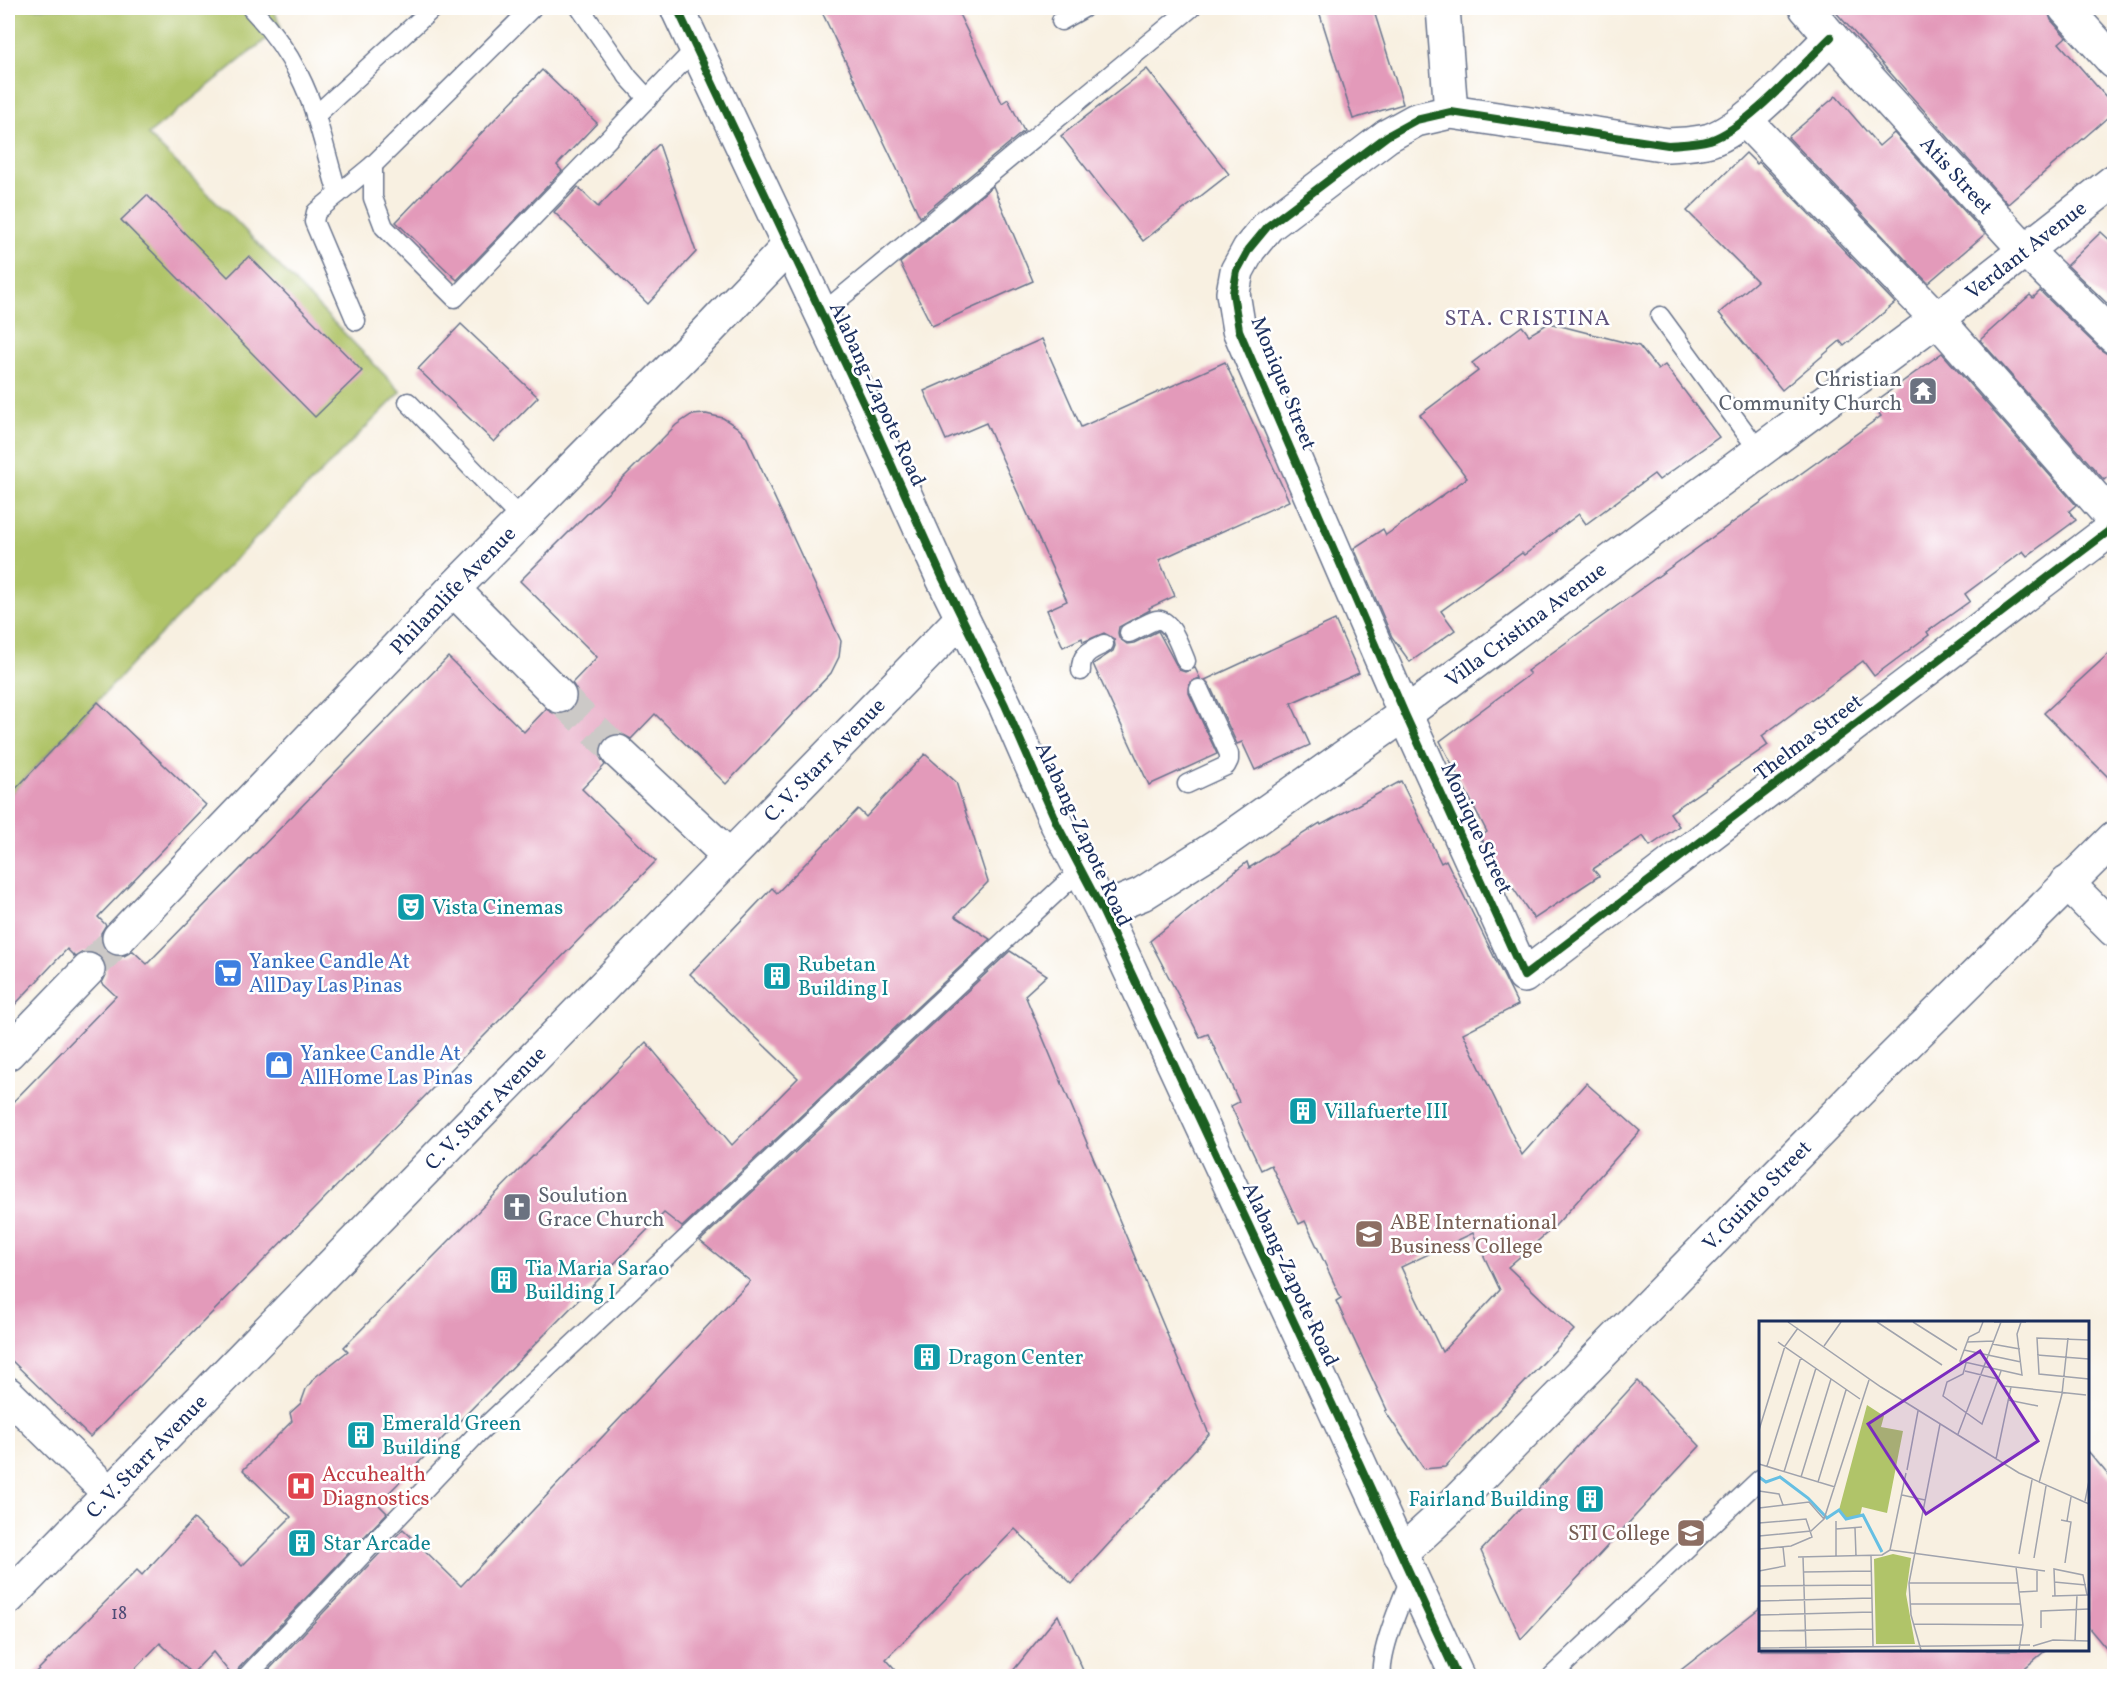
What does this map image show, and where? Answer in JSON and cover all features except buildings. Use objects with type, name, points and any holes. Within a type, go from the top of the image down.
[{"type":"main road","name":"Alabang-Zapote Road","points":[[678,8],[962,618],[1005,705],[1057,824],[1101,910],[1363,1471],[1457,1677]]},
{"type":"main road","points":[[1443,8],[1451,112]]},
{"type":"main road","name":"Atis Street","points":[[1806,8],[2026,252],[2115,337]]},
{"type":"main road","points":[[2065,8],[2115,62]]},
{"type":"main road","name":"Monique Street","points":[[1524,976],[1405,714],[1239,330],[1233,293],[1237,271],[1249,249],[1268,226],[1388,136],[1416,120],[1451,112],[1668,145],[1712,140],[1745,120],[1831,38]]},
{"type":"main road","points":[[1745,120],[1937,319],[2115,520]]},
{"type":"main road","name":"Verdant Avenue","points":[[1937,319],[2115,181]]},
{"type":"main road","name":"Philamlife Avenue","points":[[119,938],[453,589],[523,521],[788,247]]},
{"type":"main road","name":"Villa Cristina Avenue","points":[[1101,910],[1142,894],[1218,846],[1405,714],[1937,319]]},
{"type":"main road","name":"Thelma Street","points":[[1524,976],[2115,527]]},
{"type":"main road","points":[[453,589],[559,696]]},
{"type":"main road","name":"C. V. Starr Avenue","points":[[8,1598],[962,618]]},
{"type":"main road","points":[[618,752],[729,856]]},
{"type":"main road","name":"V. Guinto Street","points":[[1405,1566],[1448,1510],[1862,1088],[2115,838]]},
{"type":"main road","points":[[2067,883],[2115,930]]},
{"type":"main road","points":[[8,1053],[88,970]]},
{"type":"main road","points":[[8,1394],[110,1494]]},
{"type":"lane","points":[[251,8],[265,23],[299,75],[315,116],[338,194]]},
{"type":"lane","points":[[315,116],[433,8]]},
{"type":"lane","points":[[356,321],[314,222],[316,212],[373,165],[532,8]]},
{"type":"lane","points":[[580,8],[628,77],[648,99]]},
{"type":"lane","points":[[1061,21],[1084,8]]},
{"type":"lane","points":[[821,314],[1191,8]]},
{"type":"lane","points":[[373,165],[373,198],[384,227],[455,298],[696,48]]},
{"type":"lane","points":[[1660,316],[1759,451]]},
{"type":"lane","points":[[408,402],[523,521]]},
{"type":"lane","points":[[1129,633],[1158,620],[1164,621],[1169,625],[1186,661]]},
{"type":"lane","points":[[1081,671],[1080,663],[1083,657],[1104,644]]},
{"type":"lane","points":[[1187,784],[1226,766],[1229,760],[1229,754],[1199,689]]},
{"type":"lane","points":[[247,1677],[477,1434],[1080,870]]},
{"type":"lane","points":[[1552,1677],[1759,1481]]},
{"type":"lane","points":[[1382,1677],[1381,1666],[1396,1616],[1405,1566]]},
{"type":"green space","points":[[8,8],[273,8],[281,27],[148,135],[233,218],[401,392],[149,646],[8,797]]},
{"type":"tunnel","points":[[559,696],[618,752]]},
{"type":"tunnel","points":[[88,970],[119,938]]},
{"type":"cycle path","points":[[677,8],[867,410],[943,579],[1005,705],[1057,824],[1102,910],[1457,1676]]},
{"type":"cycle path","points":[[1831,37],[1757,110],[1725,133],[1710,140],[1668,145],[1451,112],[1416,120],[1387,136],[1268,226],[1249,249],[1237,271],[1233,293],[1239,330],[1405,714],[1524,976],[2114,527]]},
{"type":"place","name":"Christian Community Church","points":[[1923,391]]},
{"type":"place","name":"Vista Cinemas","points":[[411,907]]},
{"type":"place","name":"Yankee Candle At AllDay Las Pinas","points":[[228,973]]},
{"type":"place","name":"Rubetan Building I","points":[[777,976]]},
{"type":"place","name":"Yankee Candle At AllHome Las Pinas","points":[[279,1065]]},
{"type":"place","name":"Villafuerte III","points":[[1303,1111]]},
{"type":"place","name":"Soulution Grace Church","points":[[517,1207]]},
{"type":"place","name":"ABE International Business College","points":[[1369,1234]]},
{"type":"place","name":"Tia Maria Sarao Building I","points":[[504,1280]]},
{"type":"place","name":"Dragon Center","points":[[927,1357]]},
{"type":"place","name":"Emerald Green Building","points":[[361,1435]]},
{"type":"place","name":"Accuhealth Diagnostics","points":[[301,1486]]},
{"type":"place","name":"Fairland Building","points":[[1590,1499]]},
{"type":"place","name":"STI College","points":[[1691,1533]]},
{"type":"place","name":"Star Arcade","points":[[302,1543]]},
{"type":"district","name":"STA. CRISTINA","points":[[1528,317]]}]
